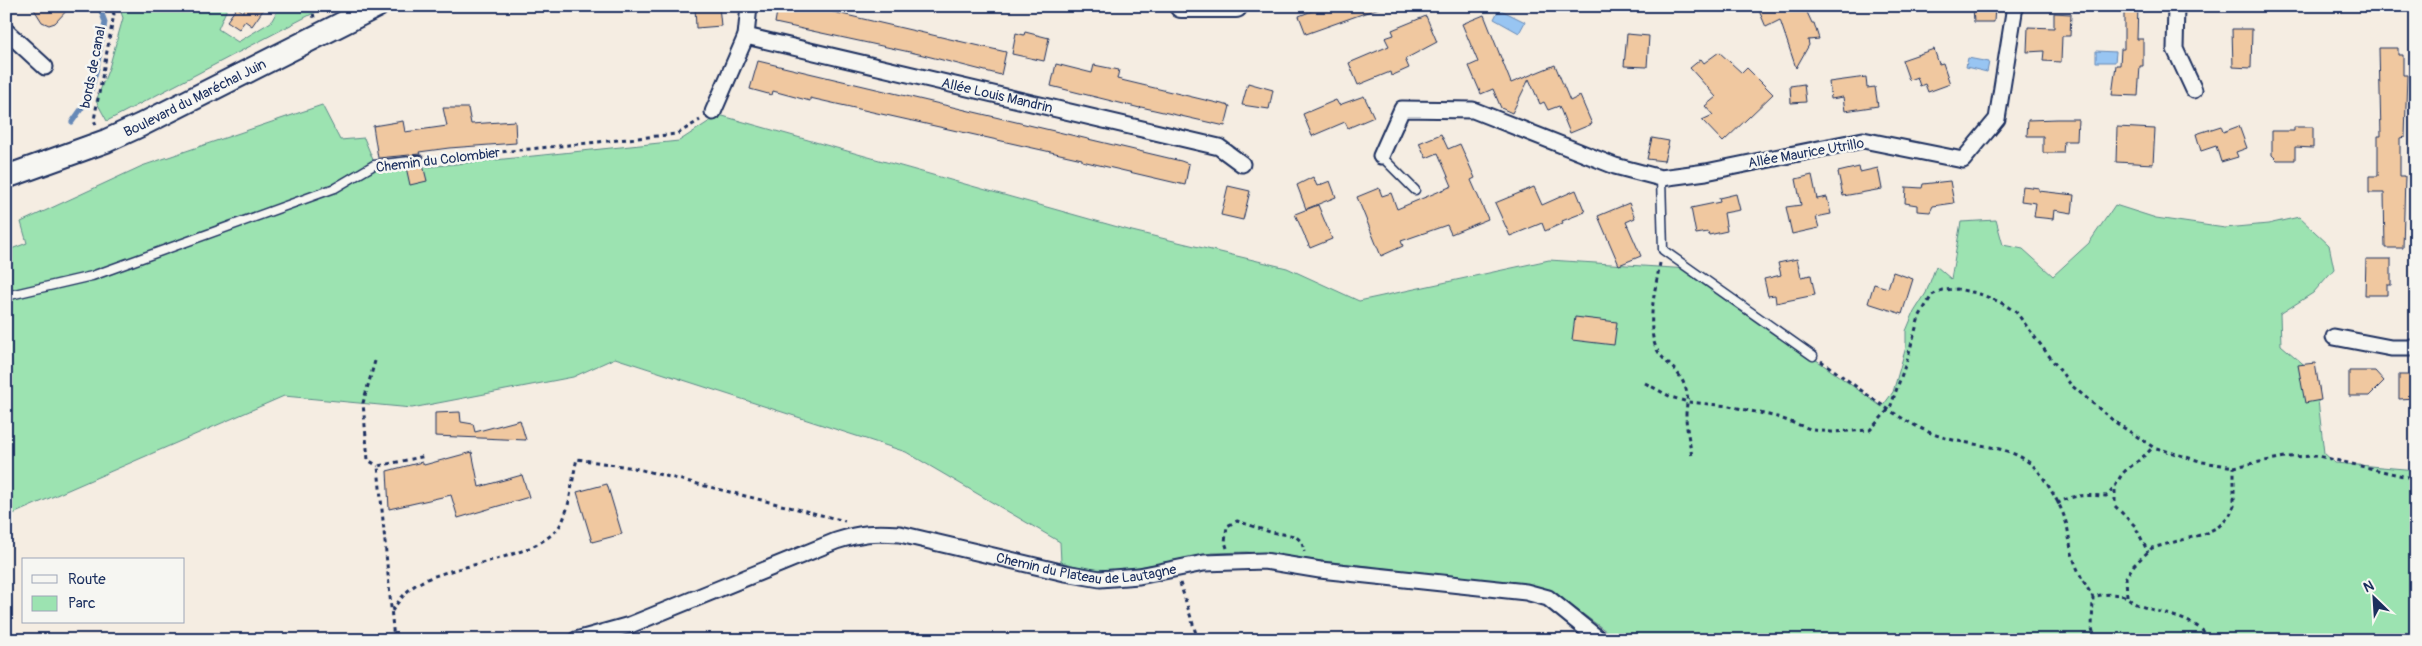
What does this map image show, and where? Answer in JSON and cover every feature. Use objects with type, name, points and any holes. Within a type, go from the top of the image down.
[{"type":"main road","name":"Boulevard du Maréchal Juin","points":[[6,177],[106,141],[378,6]]},
{"type":"main road","points":[[1181,6],[1236,6]]},
{"type":"street","points":[[713,112],[746,36],[749,6]]},
{"type":"street","name":"Allée Maurice Utrillo","points":[[1381,156],[1402,109],[1473,110],[1615,166],[1661,178],[1706,172],[1863,140],[1963,160],[1997,120],[2015,6]]},
{"type":"street","points":[[2176,6],[2176,49],[2194,90]]},
{"type":"street","points":[[6,31],[45,68]]},
{"type":"street","name":"Allée Louis Mandrin","points":[[746,36],[1219,147],[1242,164]]},
{"type":"street","points":[[2334,337],[2391,348],[2416,348]]},
{"type":"street","name":"Chemin du Plateau de Lautagne","points":[[576,640],[630,625],[836,541],[863,533],[900,534],[1066,573],[1100,579],[1139,576],[1204,563],[1264,561],[1320,570],[1526,592],[1548,598],[1600,640]]},
{"type":"lane","name":"Allée Maurice Utrillo","points":[[1381,156],[1415,190]]},
{"type":"lane","name":"Chemin du Colombier","points":[[6,296],[92,276],[335,188],[374,165],[420,160]]},
{"type":"lane","points":[[1661,178],[1663,250],[1813,356]]},
{"type":"path","name":"bords de canal","points":[[100,132],[94,120],[114,14],[110,6]]},
{"type":"path","name":"Chemin du Colombier","points":[[420,160],[676,134],[713,112]]},
{"type":"path","points":[[1663,250],[1653,293],[1654,335],[1658,352],[1681,374],[1688,402],[1686,415],[1692,457]]},
{"type":"path","points":[[1645,383],[1671,397],[1688,402],[1729,406],[1777,418],[1813,430],[1831,432],[1870,430],[1890,408],[1907,360],[1919,317],[1932,295],[1942,290],[1957,289],[1978,293],[2000,302],[2016,312],[2071,385],[2115,422],[2153,447],[2203,462],[2234,467],[2285,456],[2318,456],[2416,479]]},
{"type":"path","points":[[1813,356],[1890,408],[1902,419],[1942,437],[1967,444],[1997,448],[2022,456],[2042,475],[2065,518],[2072,554],[2080,577],[2093,597],[2092,628],[2095,640]]},
{"type":"path","points":[[375,361],[362,403],[368,460],[378,466],[426,456]]},
{"type":"path","points":[[2058,504],[2066,498],[2086,495],[2106,496],[2115,489],[2124,472],[2142,460],[2153,447]]},
{"type":"path","points":[[392,611],[403,594],[421,581],[524,550],[544,540],[562,523],[576,459],[634,468],[849,522],[863,533]]},
{"type":"path","points":[[378,466],[394,640]]},
{"type":"path","points":[[2127,596],[2126,577],[2134,565],[2152,548],[2204,534],[2218,527],[2229,517],[2234,506],[2234,467]]},
{"type":"path","points":[[2115,489],[2115,506],[2135,526],[2148,552]]},
{"type":"path","points":[[1234,562],[1225,542],[1225,532],[1227,526],[1237,521],[1270,532],[1295,536],[1302,542],[1307,560],[1320,570]]},
{"type":"path","points":[[1175,568],[1198,640]]},
{"type":"path","points":[[2093,597],[2106,594],[2127,596],[2135,604],[2189,622],[2208,635],[2209,640]]},
{"type":"green space","points":[[119,6],[228,6],[218,29],[238,42],[271,22],[280,6],[327,6],[107,121],[96,101],[109,68],[123,18]]},
{"type":"green space","points":[[322,105],[340,140],[364,138],[378,172],[679,141],[719,115],[1132,231],[1287,268],[1359,301],[1549,260],[1689,269],[1882,407],[1893,392],[1906,347],[1906,331],[1914,312],[1926,293],[1936,266],[1951,279],[1961,222],[1996,220],[2003,245],[2023,249],[2053,276],[2089,243],[2115,205],[2156,218],[2225,228],[2268,224],[2299,217],[2329,245],[2334,269],[2313,293],[2280,314],[2281,345],[2315,374],[2324,453],[2335,463],[2416,470],[2416,640],[1618,640],[1568,603],[1535,586],[1247,552],[1212,553],[1124,570],[1087,569],[1061,562],[1060,542],[906,452],[615,358],[573,377],[412,408],[284,396],[6,517],[6,251],[27,243],[21,222],[142,166]]},
{"type":"water","points":[[1499,9],[1525,22],[1519,33],[1494,19]]},
{"type":"water","points":[[2096,51],[2116,52],[2115,62],[2096,62]]},
{"type":"water","points":[[1968,58],[1989,62],[1987,72],[1966,67]]},
{"type":"building","points":[[32,6],[71,6],[55,23],[49,25],[42,22]]},
{"type":"building","points":[[247,6],[266,6],[252,26],[245,21],[239,29],[227,21],[237,7],[243,12]]},
{"type":"building","points":[[695,6],[719,6],[721,26],[696,28]]},
{"type":"building","points":[[778,6],[807,6],[1006,52],[1001,75],[919,54],[775,23]]},
{"type":"building","points":[[1325,6],[1378,6],[1379,8],[1306,34],[1299,16]]},
{"type":"building","points":[[1757,6],[1810,6],[1805,8],[1812,23],[1814,23],[1819,39],[1808,40],[1809,45],[1796,68],[1780,20],[1766,27]]},
{"type":"building","points":[[1973,6],[1995,6],[1994,22],[1974,22]]},
{"type":"building","points":[[2124,6],[2138,6],[2137,39],[2143,39],[2143,66],[2140,66],[2138,96],[2112,95],[2116,65],[2120,65],[2121,49],[2124,49]]},
{"type":"building","points":[[2054,13],[2071,14],[2070,36],[2062,36],[2061,62],[2043,61],[2044,51],[2027,52],[2028,27],[2054,28]]},
{"type":"building","points":[[1484,15],[1511,83],[1555,65],[1570,101],[1580,96],[1592,124],[1570,133],[1559,106],[1548,110],[1544,102],[1540,104],[1529,79],[1512,113],[1501,108],[1493,89],[1481,94],[1469,66],[1478,62],[1462,24]]},
{"type":"building","points":[[1426,16],[1437,42],[1405,59],[1409,68],[1391,76],[1390,72],[1358,85],[1349,63],[1389,46],[1385,38],[1394,35],[1392,30]]},
{"type":"building","points":[[2232,29],[2252,29],[2251,68],[2233,67]]},
{"type":"building","points":[[1025,32],[1049,38],[1044,61],[1012,54],[1016,33],[1024,35]]},
{"type":"building","points":[[1627,34],[1649,36],[1647,67],[1624,66]]},
{"type":"building","points":[[2379,48],[2398,48],[2398,55],[2403,55],[2403,75],[2407,75],[2405,137],[2400,138],[2400,176],[2405,176],[2403,248],[2385,248],[2384,193],[2369,193],[2369,176],[2378,176],[2378,136],[2381,136]]},
{"type":"building","points":[[1934,49],[1939,64],[1943,63],[1950,84],[1928,92],[1925,84],[1920,86],[1917,77],[1909,80],[1902,60]]},
{"type":"building","points":[[1719,52],[1742,73],[1747,68],[1773,94],[1723,142],[1702,120],[1713,115],[1705,106],[1716,97],[1690,68],[1701,59],[1704,63]]},
{"type":"building","points":[[758,61],[1181,161],[1189,164],[1185,185],[1082,161],[1082,159],[810,98],[810,101],[773,91],[772,95],[750,89]]},
{"type":"building","points":[[1056,64],[1092,73],[1094,65],[1119,70],[1117,79],[1230,106],[1225,126],[1140,108],[1051,86]]},
{"type":"building","points":[[1866,77],[1867,88],[1875,87],[1878,106],[1845,111],[1843,97],[1831,99],[1829,82]]},
{"type":"building","points":[[1248,83],[1273,90],[1269,109],[1242,105]]},
{"type":"building","points":[[1804,84],[1806,102],[1791,103],[1790,86]]},
{"type":"building","points":[[1364,96],[1374,117],[1348,128],[1345,122],[1312,136],[1303,114],[1336,100],[1339,105]]},
{"type":"building","points":[[443,108],[468,108],[471,124],[515,121],[516,143],[449,148],[419,152],[420,154],[378,158],[373,126],[403,121],[405,132],[447,126]]},
{"type":"building","points":[[2078,119],[2077,141],[2064,141],[2063,153],[2043,153],[2043,136],[2027,136],[2028,120]]},
{"type":"building","points":[[2221,126],[2223,132],[2239,126],[2247,148],[2236,152],[2238,157],[2221,162],[2216,146],[2201,151],[2196,134]]},
{"type":"building","points":[[2117,127],[2155,129],[2153,164],[2116,162]]},
{"type":"building","points":[[2294,127],[2313,127],[2313,148],[2295,147],[2295,160],[2277,160],[2272,155],[2272,131],[2294,131]]},
{"type":"building","points":[[1441,134],[1448,149],[1460,144],[1475,178],[1471,180],[1488,219],[1451,234],[1447,225],[1401,241],[1403,246],[1381,256],[1357,197],[1379,188],[1382,196],[1391,193],[1397,209],[1452,186],[1438,153],[1426,158],[1419,143]]},
{"type":"building","points":[[1652,138],[1669,141],[1664,161],[1647,159]]},
{"type":"building","points":[[423,165],[427,181],[410,185],[406,167]]},
{"type":"building","points":[[1859,167],[1860,172],[1878,168],[1882,189],[1843,196],[1838,172]]},
{"type":"building","points":[[1812,175],[1817,199],[1827,197],[1831,214],[1816,217],[1819,228],[1792,234],[1786,207],[1801,205],[1796,179]]},
{"type":"building","points":[[1313,177],[1317,186],[1330,181],[1336,197],[1306,209],[1297,185]]},
{"type":"building","points":[[1950,181],[1954,203],[1933,206],[1930,212],[1917,211],[1917,205],[1905,203],[1906,187],[1922,188],[1923,184]]},
{"type":"building","points":[[1228,186],[1250,191],[1243,220],[1221,215]]},
{"type":"building","points":[[2023,186],[2039,188],[2039,191],[2074,195],[2072,213],[2054,210],[2053,219],[2034,217],[2036,203],[2021,201]]},
{"type":"building","points":[[1534,187],[1542,205],[1576,190],[1585,212],[1562,221],[1563,223],[1545,231],[1542,223],[1510,236],[1495,203]]},
{"type":"building","points":[[1736,194],[1740,210],[1724,213],[1727,231],[1709,235],[1708,232],[1696,234],[1691,208],[1720,202],[1719,198]]},
{"type":"building","points":[[1629,203],[1635,218],[1626,222],[1641,256],[1619,265],[1598,216]]},
{"type":"building","points":[[1318,205],[1332,239],[1310,248],[1295,214]]},
{"type":"building","points":[[1797,259],[1801,277],[1811,275],[1815,295],[1776,303],[1775,295],[1768,296],[1764,279],[1781,275],[1778,263]]},
{"type":"building","points":[[2366,259],[2391,259],[2391,285],[2387,285],[2387,295],[2365,295]]},
{"type":"building","points":[[1893,272],[1913,279],[1902,314],[1868,303],[1874,284],[1888,288]]},
{"type":"building","points":[[1575,317],[1617,322],[1614,345],[1572,340]]},
{"type":"building","points":[[2315,363],[2321,400],[2305,403],[2298,365]]},
{"type":"building","points":[[2349,371],[2375,371],[2384,381],[2369,396],[2349,396]]},
{"type":"building","points":[[2399,375],[2416,375],[2416,398],[2399,399]]},
{"type":"building","points":[[460,412],[461,422],[473,424],[475,432],[520,420],[526,440],[435,436],[435,413]]},
{"type":"building","points":[[472,452],[479,487],[522,475],[529,497],[458,518],[451,495],[389,509],[387,471],[422,462],[424,465]]},
{"type":"building","points":[[607,484],[622,534],[592,542],[577,492]]},
{"type":"waterway","points":[[72,122],[89,98],[97,68],[105,22],[99,6]]}]
